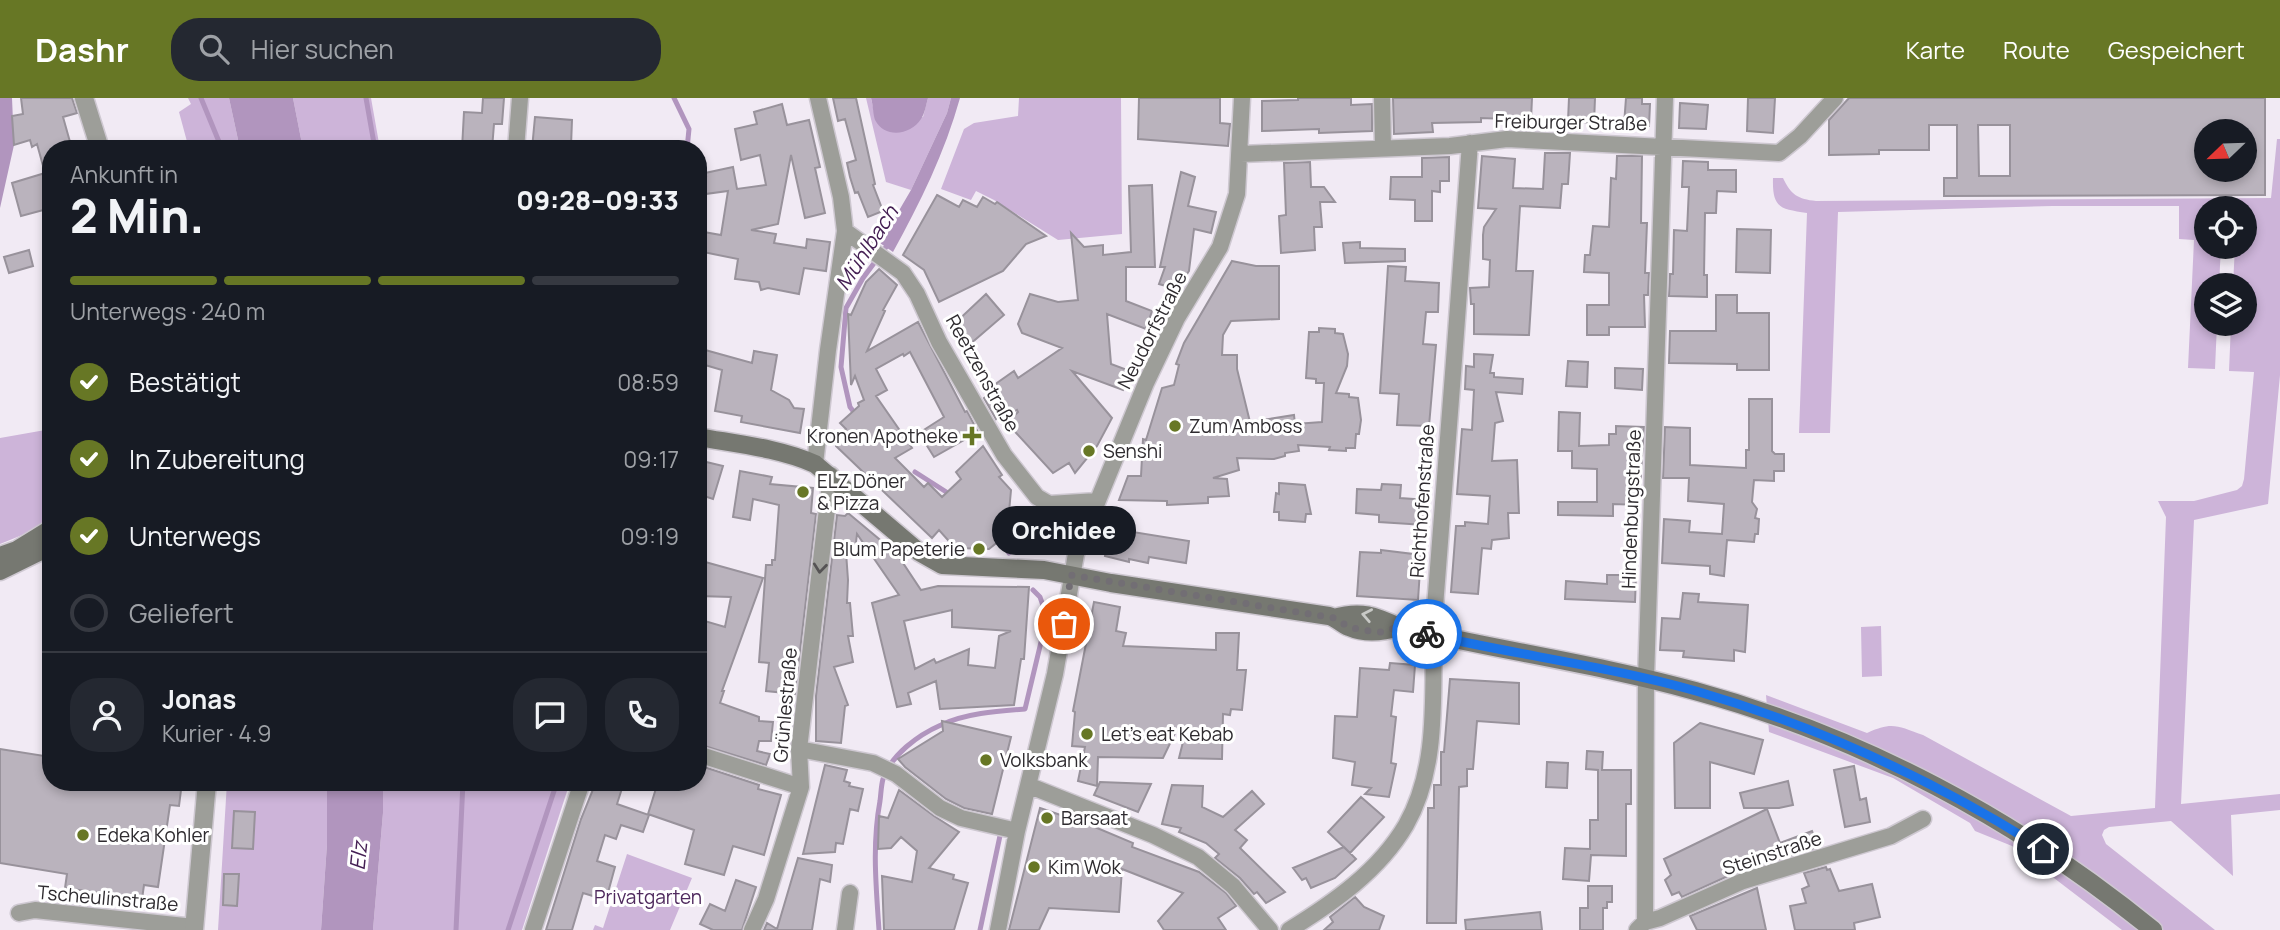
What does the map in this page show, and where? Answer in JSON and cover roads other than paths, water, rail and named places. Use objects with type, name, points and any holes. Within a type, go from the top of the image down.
[{"type":"main road","points":[[707,439],[800,457],[815,464],[913,547],[942,565],[1032,569],[1334,618],[1352,612],[1369,615],[1399,627],[1646,679],[1762,711],[1868,753],[1989,814],[2107,892],[2153,930]]},
{"type":"main road","points":[[0,556],[17,550],[42,535]]},
{"type":"main road","points":[[0,571],[42,550]]},
{"type":"street","points":[[84,98],[97,140]]},
{"type":"street","points":[[517,140],[520,98]]},
{"type":"street","points":[[815,464],[845,231],[841,197],[818,98]]},
{"type":"street","name":"Neudorfstraße","points":[[998,930],[1017,831],[1055,674],[1076,554],[1142,394],[1177,318],[1220,247],[1237,194],[1242,98]]},
{"type":"street","points":[[1382,98],[1382,148]]},
{"type":"street","name":"Hindenburgstraße","points":[[1641,926],[1646,679],[1665,98]]},
{"type":"street","name":"Freiburger Straße","points":[[1241,154],[1450,146],[1507,139],[1779,153],[1800,136],[1835,98]]},
{"type":"street","name":"Richthofenstraße","points":[[1289,930],[1336,901],[1375,865],[1405,826],[1421,790],[1429,755],[1433,635],[1470,143]]},
{"type":"street","name":"Reetzenstraße","points":[[845,231],[903,273],[917,294],[939,342],[1004,454],[1037,498],[1049,504],[1097,501]]},
{"type":"street","name":"Grünlestraße","points":[[752,930],[766,899],[801,787],[799,749],[831,475]]},
{"type":"street","points":[[799,749],[880,766],[896,774],[950,813],[1017,831]]},
{"type":"street","points":[[707,757],[801,787]]},
{"type":"street","points":[[1030,786],[1153,835],[1198,857],[1233,886],[1270,930]]},
{"type":"street","name":"Tscheulinstraße","points":[[19,914],[34,910],[194,929],[206,791]]},
{"type":"street","points":[[533,930],[579,791]]},
{"type":"street","name":"Steinstraße","points":[[1641,926],[1743,881],[1891,836],[1923,818]]},
{"type":"street","points":[[845,930],[850,893]]},
{"type":"water","points":[[0,98],[12,98],[14,145],[0,208]]},
{"type":"water","points":[[229,98],[293,98],[301,140],[238,140]]},
{"type":"water","points":[[871,98],[928,98],[924,114],[917,124],[898,133],[879,126],[875,120]]},
{"type":"water","points":[[951,98],[960,98],[947,138],[922,196],[893,252],[880,243],[911,190],[947,113]]},
{"type":"water","name":"Elz","points":[[327,791],[383,791],[373,930],[321,930],[327,844]]},
{"type":"waterway","points":[[201,98],[218,140]]},
{"type":"waterway","points":[[366,98],[373,140]]},
{"type":"waterway","points":[[674,98],[689,129],[688,140]]},
{"type":"waterway","name":"Mühlbach","points":[[857,416],[850,407],[841,367],[846,308],[863,278],[889,243]]},
{"type":"waterway","name":"Mühlbach","points":[[915,472],[951,495]]},
{"type":"waterway","name":"Mühlbach","points":[[1000,540],[1009,553]]},
{"type":"waterway","points":[[879,930],[876,833],[882,784],[887,770],[906,747],[941,725],[971,715],[1025,709],[1047,617],[1040,597],[1033,590]]},
{"type":"waterway","points":[[456,930],[463,791]]},
{"type":"waterway","points":[[508,930],[554,791]]},
{"type":"waterway","name":"Mühlbach","points":[[980,930],[1001,831]]},
{"type":"place","name":"Zum Amboss","points":[[1175,426]]},
{"type":"place","name":"Kronen Apotheke","points":[[972,436]]},
{"type":"place","name":"Senshi","points":[[1089,451]]},
{"type":"place","name":"ELZ Döner & Pizza","points":[[803,492]]},
{"type":"place","name":"Blum Papeterie","points":[[979,549]]},
{"type":"place","name":"Orchidee","points":[[1064,624]]},
{"type":"place","name":"Let's eat Kebab","points":[[1087,734]]},
{"type":"place","name":"Volksbank","points":[[986,760]]},
{"type":"place","name":"Barsaat","points":[[1047,818]]},
{"type":"place","name":"Edeka Kohler","points":[[83,835]]},
{"type":"place","name":"Kim Wok","points":[[1034,867]]},
{"type":"park label","name":"Privatgarten","points":[[648,897]]}]
